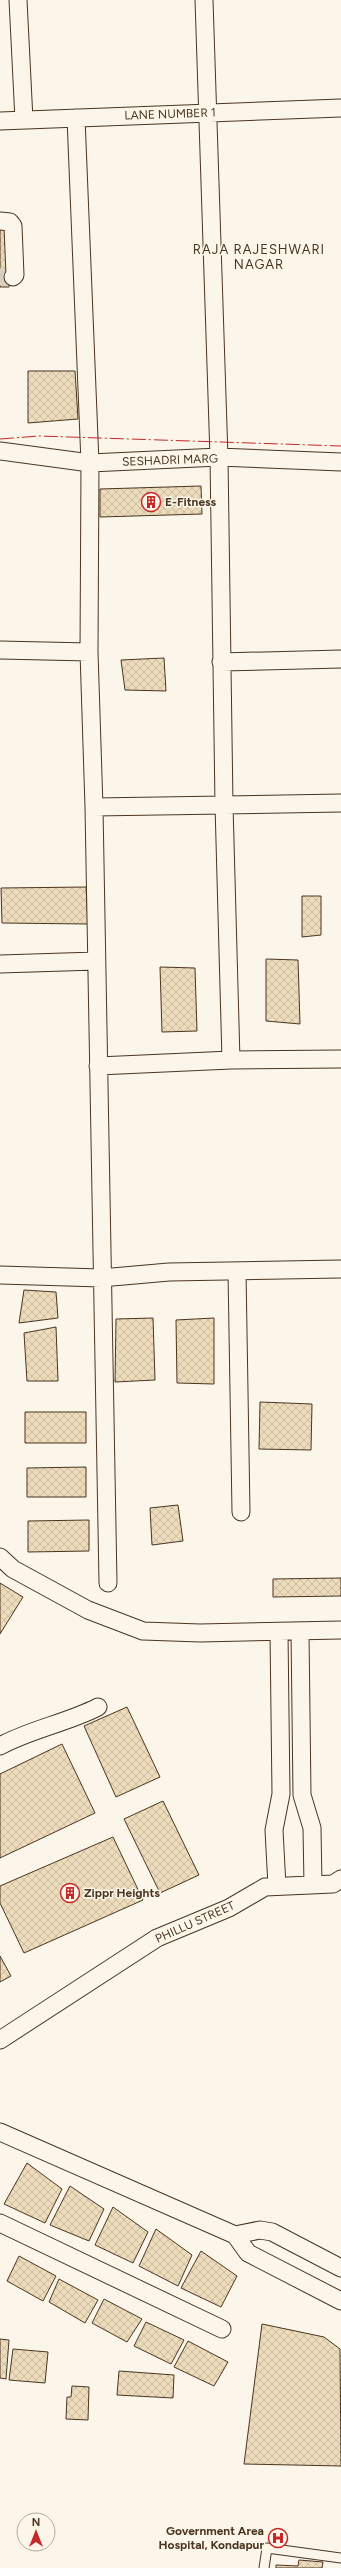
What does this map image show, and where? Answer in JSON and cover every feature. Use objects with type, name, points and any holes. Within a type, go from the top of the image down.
[{"type":"street","points":[[18,0],[24,120]]},
{"type":"street","points":[[204,0],[219,457],[224,805],[231,1060]]},
{"type":"street","name":"LANE NUMBER 1","points":[[0,120],[341,108]]},
{"type":"street","points":[[76,118],[90,463],[88,652],[94,807],[101,1278],[108,1583]]},
{"type":"street","points":[[0,221],[10,222],[13,226],[15,275],[13,277]]},
{"type":"street","name":"SESHADRI MARG","points":[[0,451],[90,463],[219,457],[341,462]]},
{"type":"street","points":[[0,650],[88,652]]},
{"type":"street","points":[[222,662],[341,659]]},
{"type":"street","points":[[94,807],[341,803]]},
{"type":"street","points":[[0,964],[96,961]]},
{"type":"street","points":[[98,1066],[231,1060],[341,1059]]},
{"type":"street","points":[[0,1275],[101,1278],[169,1272],[341,1269]]},
{"type":"street","points":[[237,1272],[241,1512]]},
{"type":"street","points":[[0,1558],[13,1569],[88,1610],[143,1631],[200,1633],[341,1630]]},
{"type":"street","points":[[277,1886],[274,1830],[281,1794],[279,1632]]},
{"type":"street","points":[[300,1632],[302,1795],[312,1828],[313,1885]]},
{"type":"street","points":[[4,1739],[78,1717],[98,1707]]},
{"type":"street","name":"PHILLU STREET","points":[[0,2040],[157,1938],[230,1908],[265,1887],[333,1884],[341,1879]]},
{"type":"street","points":[[0,2132],[235,2235],[248,2253],[341,2301]]},
{"type":"street","points":[[0,2224],[222,2329]]},
{"type":"street","points":[[235,2235],[260,2230],[272,2232],[341,2268]]},
{"type":"lane","points":[[264,2568],[266,2548],[341,2558]]},
{"type":"building","points":[[0,225],[8,225],[9,287],[0,287]]},
{"type":"building","points":[[28,371],[75,371],[78,419],[28,423]]},
{"type":"building","name":"E-Fitness","points":[[201,486],[202,514],[100,517],[100,489]]},
{"type":"building","points":[[164,658],[166,691],[125,690],[121,660]]},
{"type":"building","points":[[86,887],[88,924],[2,923],[1,888]]},
{"type":"building","points":[[302,896],[321,896],[321,935],[302,937]]},
{"type":"building","points":[[266,959],[298,960],[300,1024],[266,1021]]},
{"type":"building","points":[[160,967],[195,968],[197,1031],[162,1032]]},
{"type":"building","points":[[24,1290],[56,1292],[58,1318],[19,1323]]},
{"type":"building","points":[[153,1318],[155,1380],[115,1382],[116,1319]]},
{"type":"building","points":[[214,1318],[214,1384],[177,1383],[176,1320]]},
{"type":"building","points":[[56,1327],[58,1381],[27,1381],[24,1333]]},
{"type":"building","points":[[260,1402],[312,1404],[311,1450],[259,1449]]},
{"type":"building","points":[[25,1412],[86,1412],[86,1443],[25,1443]]},
{"type":"building","points":[[86,1467],[86,1497],[27,1497],[27,1468]]},
{"type":"building","points":[[178,1505],[183,1541],[152,1545],[150,1508]]},
{"type":"building","points":[[89,1520],[89,1551],[28,1552],[28,1521]]},
{"type":"building","points":[[341,1578],[341,1596],[273,1597],[273,1579]]},
{"type":"building","points":[[0,1583],[23,1597],[0,1634]]},
{"type":"building","points":[[127,1707],[160,1777],[116,1797],[84,1726]]},
{"type":"building","points":[[62,1744],[95,1813],[0,1858],[0,1774]]},
{"type":"building","points":[[163,1801],[199,1875],[160,1893],[124,1819]]},
{"type":"building","name":"Zippr Heights","points":[[113,1837],[143,1900],[24,1953],[0,1903],[0,1886]]},
{"type":"building","points":[[0,1956],[11,1976],[0,1982]]},
{"type":"building","points":[[27,2163],[62,2189],[45,2223],[4,2204]]},
{"type":"building","points":[[70,2186],[104,2209],[89,2241],[50,2225]]},
{"type":"building","points":[[113,2207],[148,2232],[133,2263],[95,2245]]},
{"type":"building","points":[[156,2229],[192,2255],[178,2286],[139,2266]]},
{"type":"building","points":[[201,2251],[237,2276],[221,2307],[181,2288]]},
{"type":"building","points":[[19,2256],[56,2276],[43,2301],[7,2281]]},
{"type":"building","points":[[59,2279],[98,2300],[85,2323],[49,2302]]},
{"type":"building","points":[[104,2299],[142,2319],[127,2342],[92,2323]]},
{"type":"building","points":[[146,2322],[184,2340],[171,2364],[134,2346]]},
{"type":"building","points":[[262,2324],[324,2337],[340,2349],[341,2466],[244,2464]]},
{"type":"building","points":[[0,2339],[9,2340],[6,2379],[0,2378]]},
{"type":"building","points":[[188,2341],[228,2362],[214,2386],[174,2367]]},
{"type":"building","points":[[13,2349],[48,2352],[45,2383],[9,2380]]},
{"type":"building","points":[[119,2371],[174,2375],[173,2398],[117,2395]]},
{"type":"building","points":[[72,2386],[89,2387],[88,2420],[66,2419],[67,2397],[71,2397]]},
{"type":"building","points":[[299,2560],[323,2562],[322,2568],[276,2568],[276,2565],[298,2566]]},
{"type":"tunnel","points":[[0,277],[13,277]]},
{"type":"power","points":[[0,439],[39,436],[341,446]]},
{"type":"place","name":"E-Fitness","points":[[151,502]]},
{"type":"place","name":"Zippr Heights","points":[[70,1893]]},
{"type":"place","name":"Government Area Hospital, Kondapur","points":[[278,2538]]},
{"type":"district","name":"RAJA RAJESHWARI NAGAR","points":[[259,256]]}]
